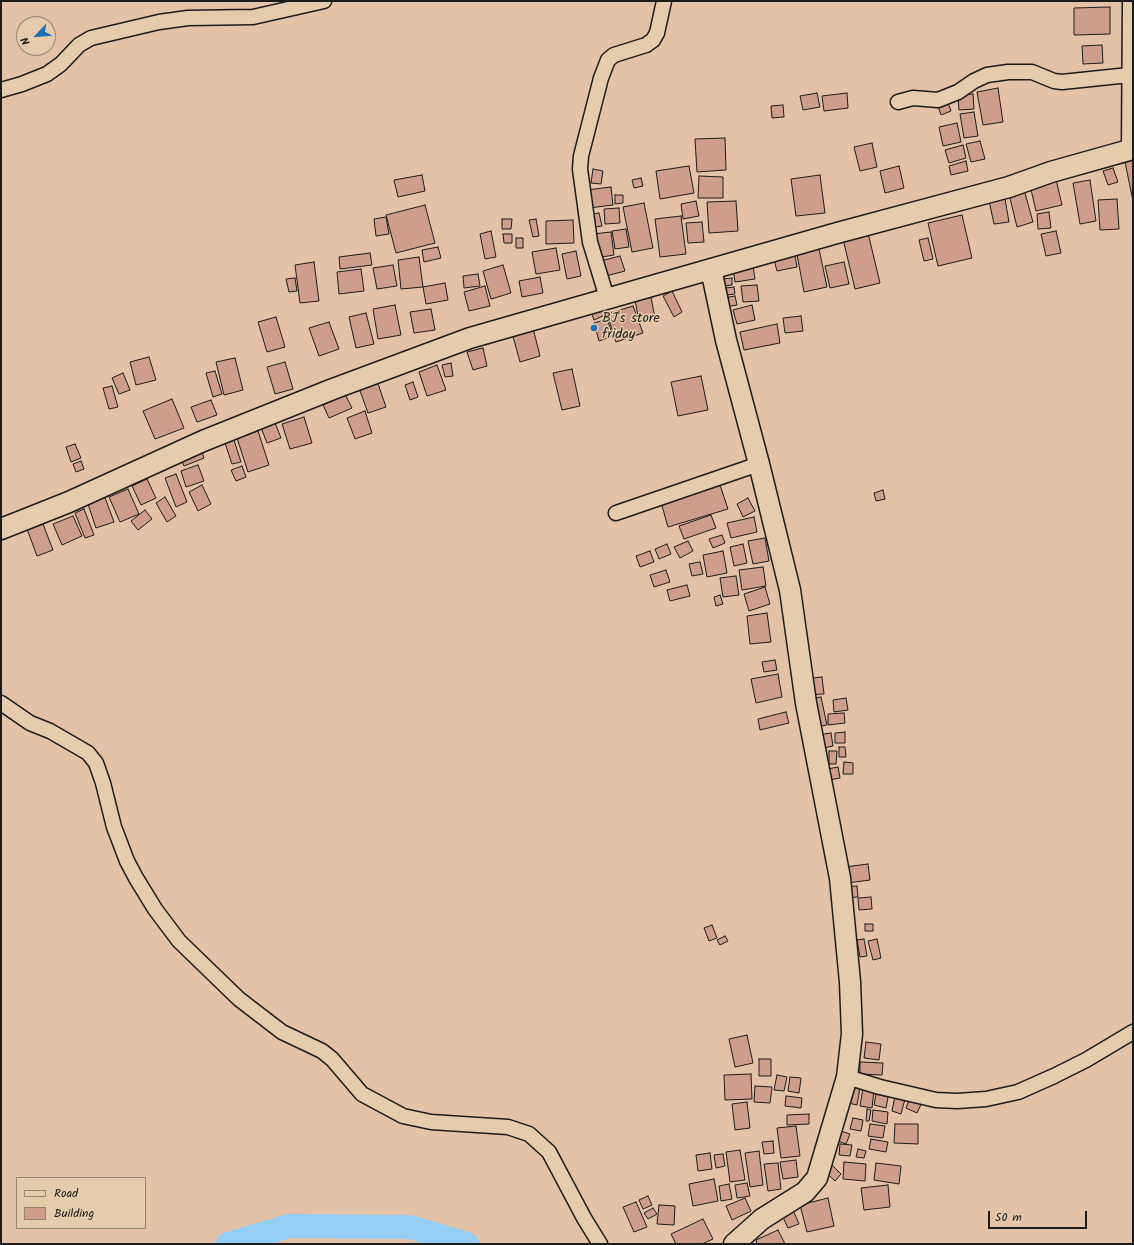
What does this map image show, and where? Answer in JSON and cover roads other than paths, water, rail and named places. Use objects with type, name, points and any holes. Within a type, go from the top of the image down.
[{"type":"main road","points":[[1,529],[69,502],[204,441],[333,389],[470,338],[710,269],[1009,187],[1050,172],[1131,150]]},
{"type":"main road","points":[[710,269],[726,340],[759,464],[790,590],[806,704],[840,878],[850,982],[852,1034],[847,1077],[817,1178],[805,1192],[762,1219],[734,1244]]},
{"type":"street","points":[[1,90],[22,84],[47,74],[62,64],[79,45],[91,38],[159,22],[188,18],[253,17],[324,1]]},
{"type":"street","points":[[607,298],[590,242],[580,169],[581,156],[600,78],[608,60],[614,55],[646,46],[653,40],[657,33],[664,1]]},
{"type":"street","points":[[1130,1],[1129,75],[1131,150]]},
{"type":"street","points":[[898,102],[913,98],[931,101],[938,100],[958,92],[974,81],[987,75],[1008,72],[1032,72],[1062,82],[1129,75]]},
{"type":"street","points":[[616,513],[759,464]]},
{"type":"street","points":[[1,703],[30,723],[50,731],[88,753],[96,763],[103,783],[114,827],[127,861],[136,878],[156,909],[180,941],[239,999],[282,1032],[322,1051],[332,1059],[362,1094],[403,1116],[431,1122],[508,1127],[530,1134],[549,1152],[584,1218],[600,1244]]},
{"type":"street","points":[[847,1077],[880,1087],[936,1100],[957,1101],[986,1099],[1018,1092],[1054,1076],[1086,1060],[1133,1032]]},
{"type":"waterway","points":[[228,1244],[289,1226],[410,1227],[467,1244]]},
{"type":"place","name":"BJ's store friday","points":[[594,328]]}]
